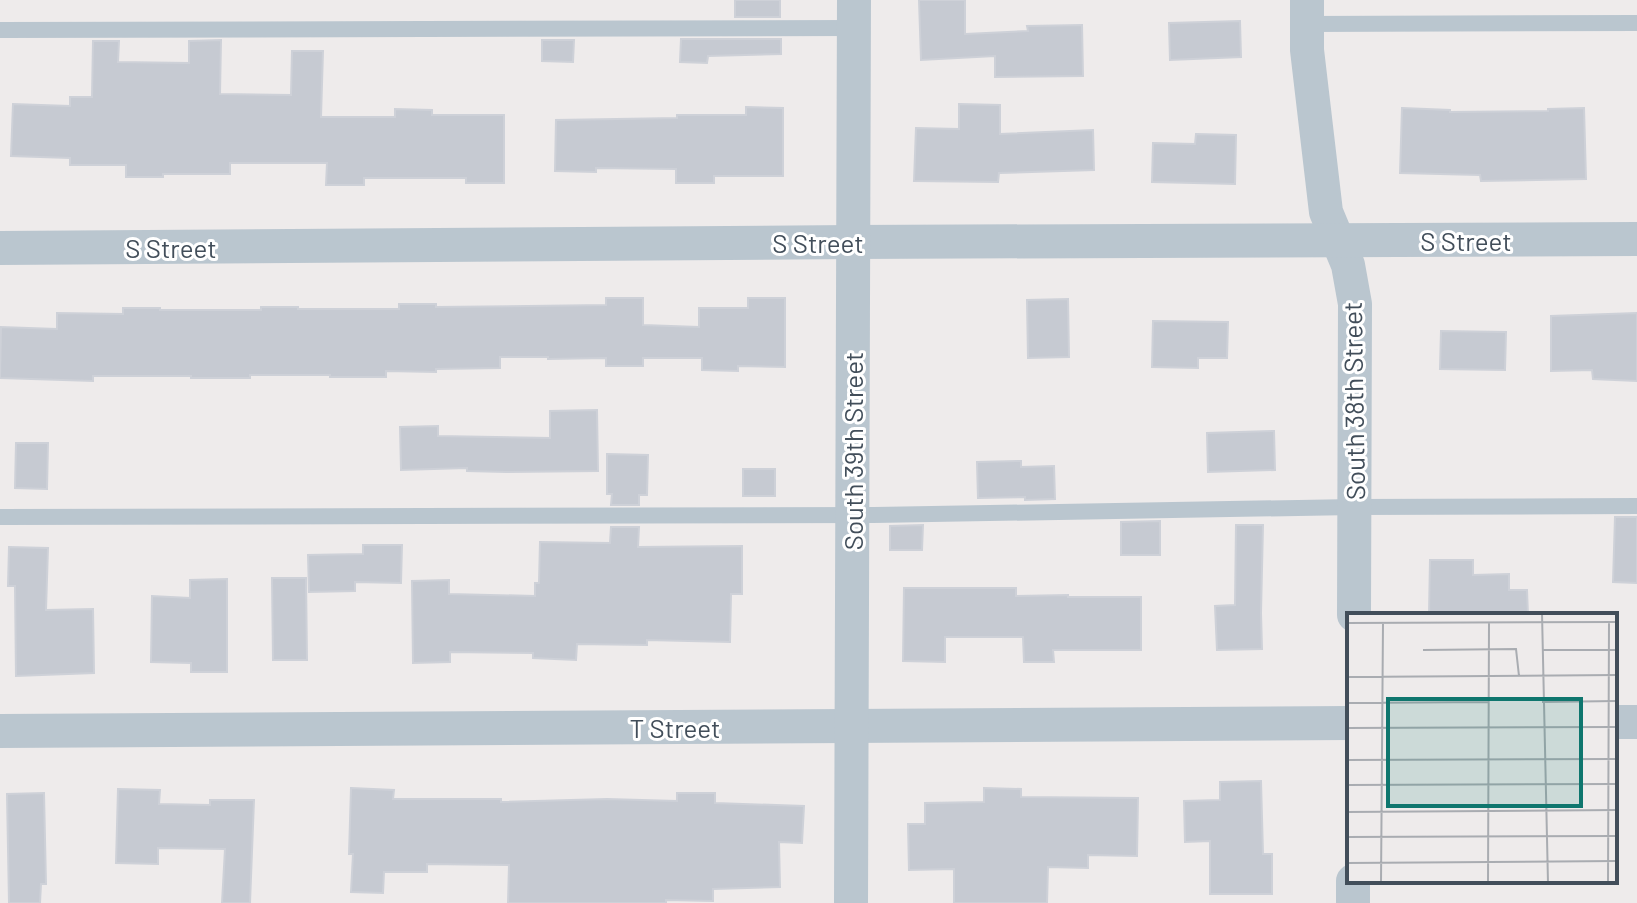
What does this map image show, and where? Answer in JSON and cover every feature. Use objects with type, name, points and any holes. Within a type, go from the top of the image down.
[{"type":"street","name":"South 38th Street","points":[[1307,12],[1307,50],[1326,212],[1348,265],[1355,304],[1354,613]]},
{"type":"street","name":"South 39th Street","points":[[851,903],[854,14]]},
{"type":"street","name":"S Street","points":[[0,248],[1637,239]]},
{"type":"street","name":"T Street","points":[[0,731],[1347,723]]},
{"type":"lane","points":[[1307,12],[1637,23]]},
{"type":"lane","points":[[0,30],[854,14]]},
{"type":"lane","points":[[0,517],[852,515],[1637,506]]},
{"type":"building","points":[[735,0],[780,0],[780,17],[735,17]]},
{"type":"building","points":[[919,0],[965,0],[965,34],[1028,31],[1027,26],[1082,25],[1083,76],[995,77],[995,56],[921,60]]},
{"type":"building","points":[[1240,21],[1241,57],[1170,60],[1169,23]]},
{"type":"building","points":[[681,39],[781,39],[781,54],[708,56],[707,63],[680,62]]},
{"type":"building","points":[[221,40],[220,94],[291,95],[292,51],[323,51],[321,117],[395,117],[395,109],[432,110],[432,115],[504,115],[504,183],[466,183],[466,178],[364,178],[364,185],[326,185],[327,163],[230,163],[230,174],[126,177],[126,165],[70,165],[70,158],[11,156],[13,104],[70,106],[70,97],[92,97],[93,41],[119,41],[118,62],[189,63],[189,41]]},
{"type":"building","points":[[542,40],[574,40],[573,62],[542,61]]},
{"type":"building","points":[[959,104],[1000,105],[1000,134],[1093,130],[1094,170],[999,173],[998,182],[914,181],[916,128],[959,129]]},
{"type":"building","points":[[746,107],[783,108],[783,176],[714,176],[714,183],[676,183],[676,169],[555,171],[556,120],[746,115]]},
{"type":"building","points":[[1402,108],[1450,112],[1584,108],[1586,179],[1481,181],[1480,175],[1400,173]]},
{"type":"building","points":[[1196,134],[1236,135],[1235,184],[1152,182],[1153,143],[1195,144]]},
{"type":"building","points":[[606,298],[643,298],[643,325],[699,327],[699,308],[748,308],[748,298],[785,298],[785,367],[738,366],[738,371],[702,370],[702,358],[643,358],[643,366],[606,366],[606,358],[500,357],[500,368],[386,371],[386,377],[93,376],[93,381],[0,378],[1,327],[57,329],[57,313],[123,314],[123,308],[261,310],[261,307],[399,309],[399,304],[436,304],[436,307],[606,305]]},
{"type":"building","points":[[1068,299],[1069,357],[1028,358],[1027,300]]},
{"type":"building","points":[[1637,313],[1637,381],[1593,379],[1592,370],[1551,371],[1551,316]]},
{"type":"building","points":[[1153,321],[1228,322],[1227,358],[1198,358],[1198,368],[1152,367]]},
{"type":"building","points":[[1441,331],[1506,332],[1505,370],[1440,369]]},
{"type":"building","points":[[597,410],[598,471],[401,470],[400,427],[438,426],[438,436],[550,438],[550,411]]},
{"type":"building","points":[[1274,431],[1275,470],[1208,472],[1207,433]]},
{"type":"building","points":[[16,443],[48,443],[47,489],[15,488]]},
{"type":"building","points":[[607,454],[648,455],[647,495],[639,495],[639,505],[611,505],[612,494],[607,494]]},
{"type":"building","points":[[1021,461],[1021,467],[1054,466],[1055,499],[978,498],[977,462]]},
{"type":"building","points":[[743,469],[775,469],[775,496],[743,496]]},
{"type":"building","points":[[1615,517],[1637,517],[1637,583],[1613,582]]},
{"type":"building","points":[[1160,521],[1160,555],[1121,555],[1121,522]]},
{"type":"building","points":[[923,525],[922,550],[890,550],[890,526]]},
{"type":"building","points":[[1236,525],[1263,525],[1262,649],[1217,650],[1215,606],[1235,605]]},
{"type":"building","points":[[611,527],[639,527],[638,547],[742,546],[742,594],[731,594],[730,642],[647,640],[647,645],[577,644],[576,660],[533,658],[533,653],[450,652],[450,662],[413,663],[412,581],[449,580],[449,594],[535,596],[535,583],[539,583],[540,542],[610,543]]},
{"type":"building","points":[[363,545],[402,545],[401,583],[355,582],[355,591],[309,592],[308,555],[363,554]]},
{"type":"building","points":[[9,547],[48,548],[46,610],[93,609],[94,673],[16,676],[15,586],[8,586]]},
{"type":"building","points":[[1430,560],[1473,560],[1473,575],[1509,574],[1509,590],[1527,590],[1528,613],[1429,613]]},
{"type":"building","points":[[272,578],[306,578],[307,660],[273,660]]},
{"type":"building","points":[[227,579],[227,672],[191,672],[191,663],[151,662],[152,596],[190,598],[190,580]]},
{"type":"building","points":[[904,588],[1016,588],[1016,596],[1141,597],[1141,650],[1053,650],[1054,662],[1024,662],[1023,637],[945,637],[945,662],[903,661]]},
{"type":"building","points":[[1261,781],[1263,854],[1272,854],[1272,894],[1210,894],[1210,841],[1185,842],[1184,801],[1220,800],[1220,782]]},
{"type":"building","points":[[351,788],[394,790],[393,799],[501,799],[501,802],[677,801],[677,793],[715,793],[715,803],[804,806],[802,843],[779,842],[780,887],[713,889],[713,901],[508,903],[509,865],[427,864],[427,872],[384,872],[383,893],[351,892]]},
{"type":"building","points":[[984,788],[1021,789],[1021,797],[1138,798],[1137,856],[1088,855],[1088,868],[1048,867],[1047,903],[954,903],[954,869],[909,870],[908,824],[925,824],[925,803],[984,802]]},
{"type":"building","points":[[118,789],[160,790],[159,804],[210,805],[210,800],[254,800],[250,903],[222,903],[225,849],[158,848],[158,864],[116,863]]},
{"type":"building","points":[[44,793],[46,884],[41,884],[40,903],[9,903],[7,794]]}]
